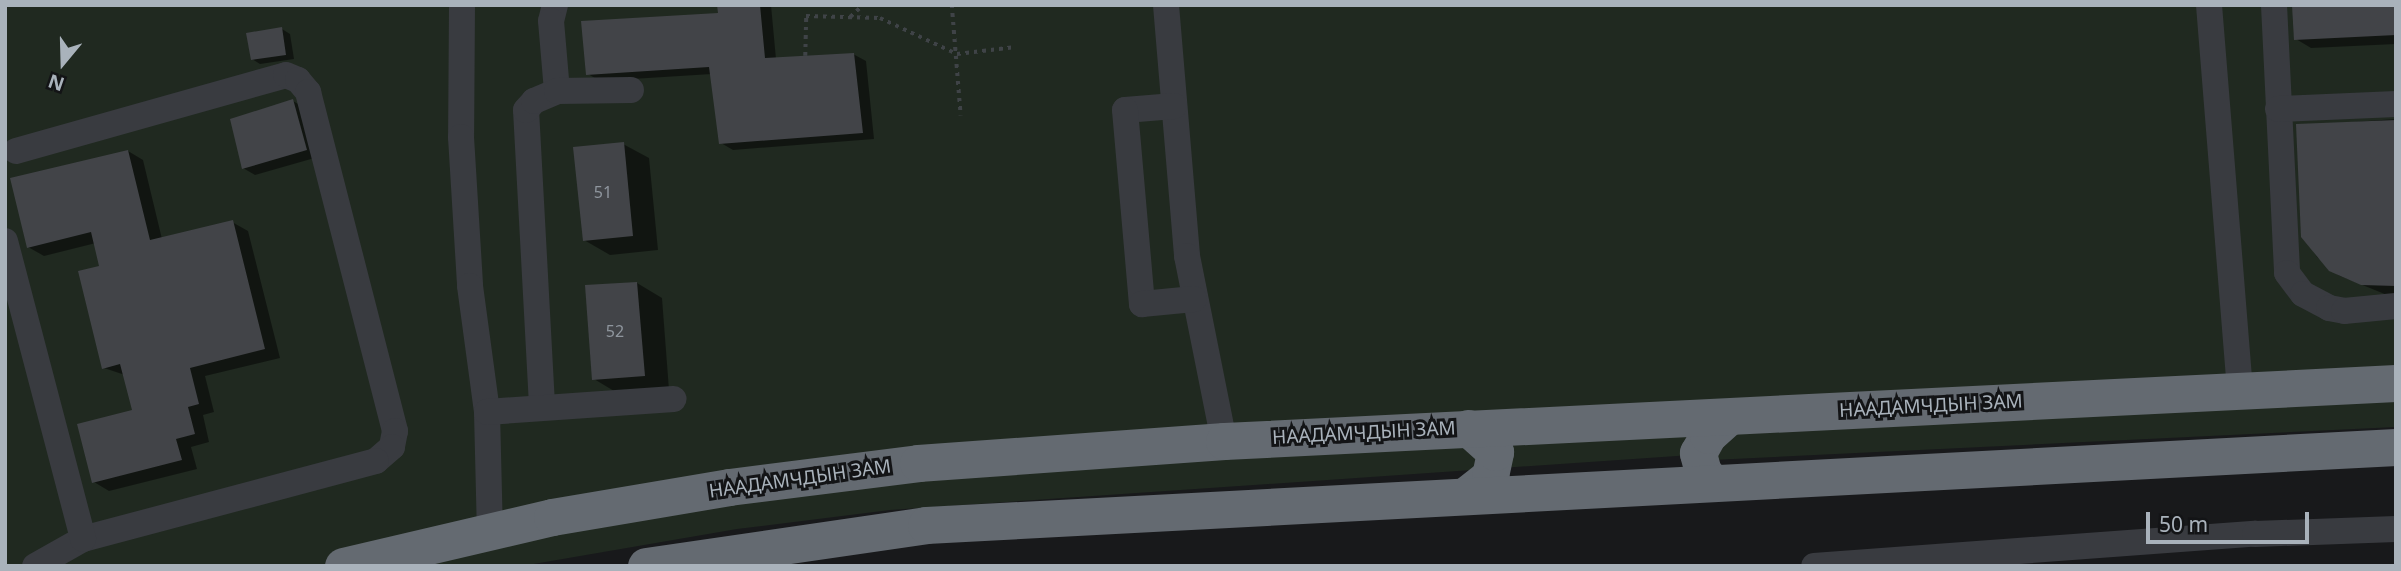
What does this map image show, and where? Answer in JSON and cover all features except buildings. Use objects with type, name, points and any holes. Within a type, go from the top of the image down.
[{"type":"highway","name":"НААДАМЧДЫН ЗАМ","points":[[343,566],[490,531],[729,487],[918,463],[1224,440],[2396,383]]},
{"type":"highway","points":[[1712,482],[1703,472],[1698,453],[1708,435],[1728,417]]},
{"type":"highway","points":[[1466,495],[1490,476],[1494,452],[1468,428]]},
{"type":"highway","points":[[646,566],[926,525],[2396,447]]},
{"type":"street","points":[[462,5],[461,137],[469,272],[487,412],[490,531]]},
{"type":"street","points":[[555,5],[551,21],[557,91]]},
{"type":"street","points":[[1166,5],[1194,299],[1224,440]]},
{"type":"street","points":[[2209,5],[2240,391]]},
{"type":"street","points":[[2274,5],[2290,279],[2308,298],[2336,310],[2396,306]]},
{"type":"street","points":[[16,151],[286,75],[298,80],[308,92],[395,431],[392,447],[376,461],[83,539],[35,566]]},
{"type":"street","points":[[542,405],[526,110],[534,101],[557,91],[631,90]]},
{"type":"street","points":[[2278,109],[2396,104]]},
{"type":"street","points":[[1174,106],[1125,110],[1142,304],[1194,299]]},
{"type":"street","points":[[5,241],[9,268],[83,539]]},
{"type":"street","points":[[487,412],[542,405],[674,399]]},
{"type":"street","points":[[1814,566],[2255,534],[2396,529]]},
{"type":"path","points":[[850,17],[863,5]]},
{"type":"path","points":[[952,5],[961,116]]},
{"type":"path","points":[[806,56],[806,16],[880,19],[957,54],[1016,47]]},
{"type":"shaded area","points":[[5,5],[2396,5],[2396,427],[1712,460],[1706,454],[890,510],[737,529],[522,566],[5,566]]}]
